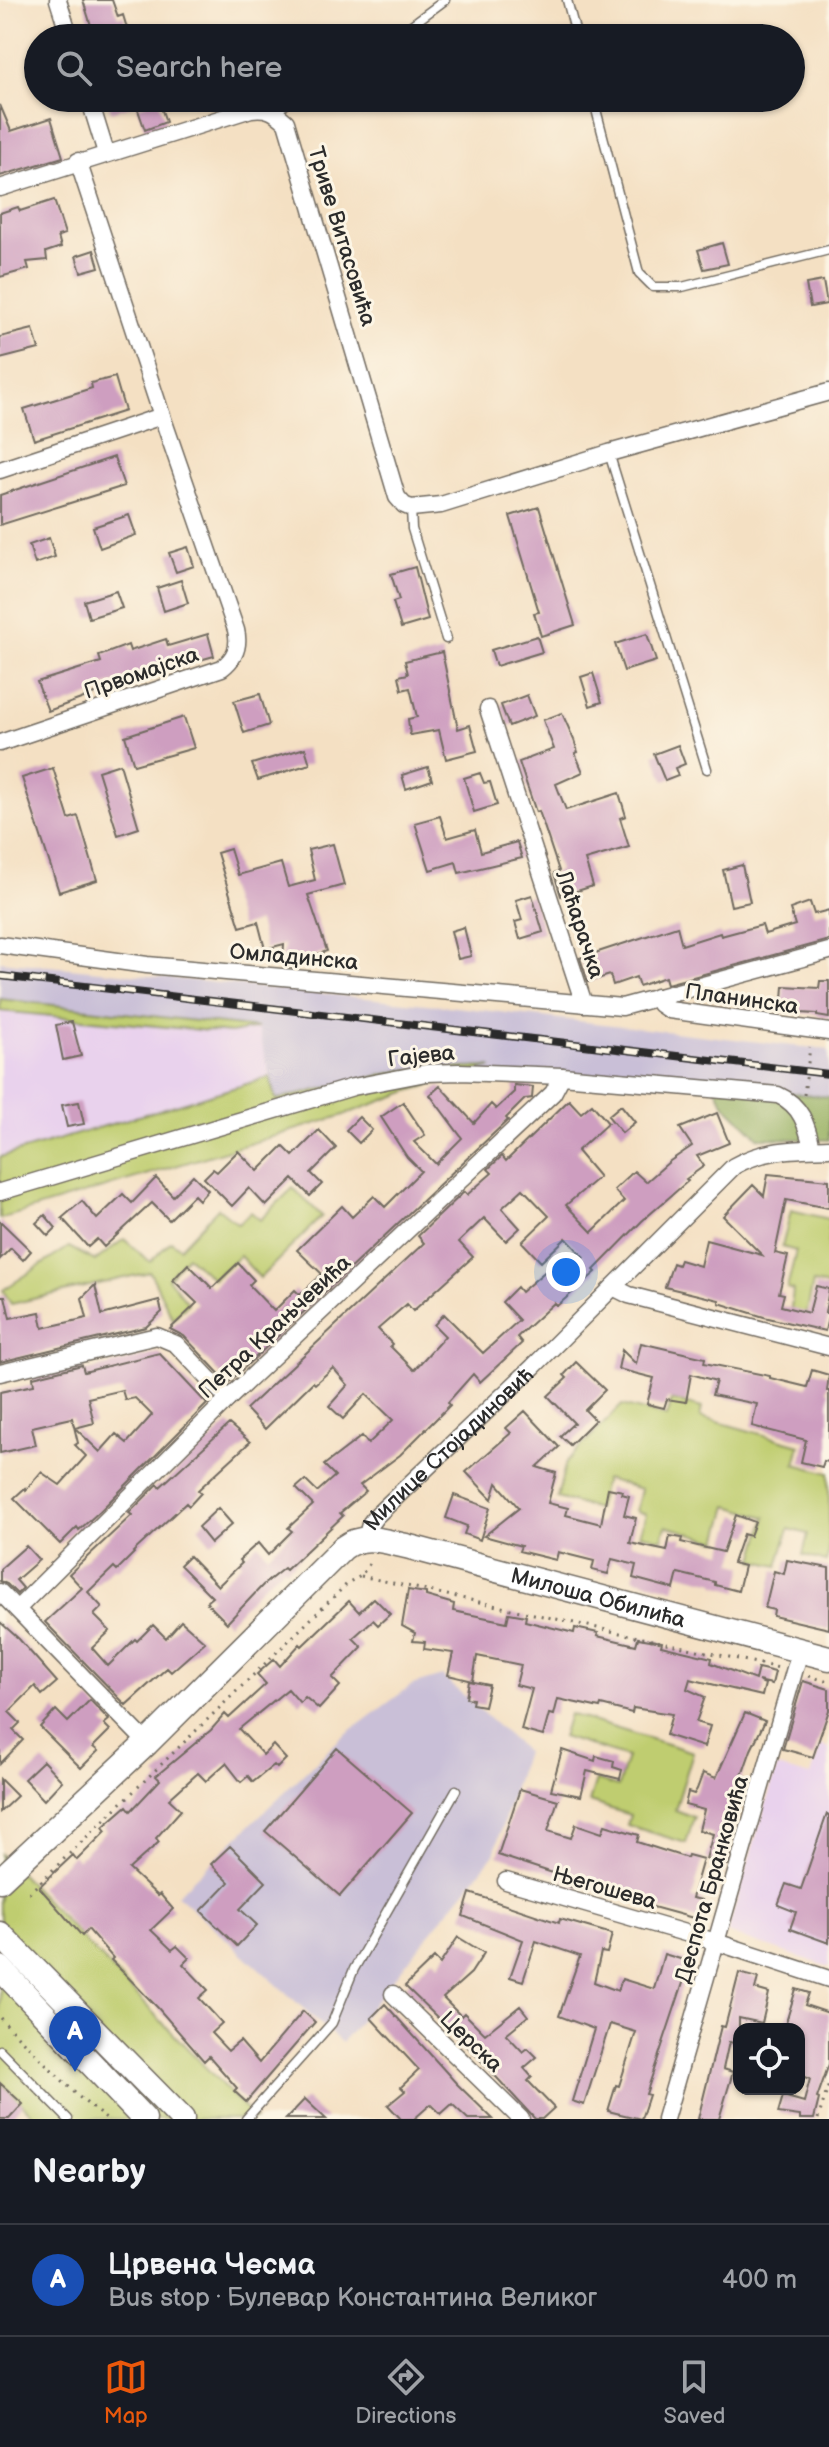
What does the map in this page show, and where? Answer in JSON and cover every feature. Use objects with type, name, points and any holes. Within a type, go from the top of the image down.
[{"type":"street","points":[[58,0],[66,24]]},
{"type":"street","points":[[93,112],[106,153]]},
{"type":"street","points":[[0,188],[241,112]]},
{"type":"street","name":"Триве Витасовића","points":[[276,112],[286,122],[397,497],[411,508]]},
{"type":"street","name":"Првомајска","points":[[0,743],[222,668],[238,645],[236,630],[78,161]]},
{"type":"street","points":[[411,508],[441,505],[609,453],[829,392]]},
{"type":"street","points":[[0,470],[162,416]]},
{"type":"street","name":"Лаћарачка","points":[[488,709],[584,1004],[622,1007],[829,951]]},
{"type":"street","name":"Омладинска","points":[[0,945],[147,965],[584,1004]]},
{"type":"street","name":"Планинска","points":[[656,997],[669,1010],[821,1031]]},
{"type":"street","name":"Гајева","points":[[0,1192],[353,1087],[390,1079],[460,1072],[562,1076],[769,1093],[790,1100],[801,1114]]},
{"type":"street","name":"Петра Крањчевића","points":[[17,1609],[228,1399],[553,1093],[562,1076]]},
{"type":"street","points":[[801,1114],[812,1148],[829,1148]]},
{"type":"street","name":"Милице Стојадиновић","points":[[0,1880],[147,1743],[343,1548],[357,1539],[366,1539],[376,1516],[533,1367],[734,1166],[760,1153],[812,1148]]},
{"type":"street","points":[[613,1287],[629,1295],[829,1347]]},
{"type":"street","points":[[0,1373],[157,1336],[176,1344],[228,1399]]},
{"type":"street","name":"Милоша Обилића","points":[[366,1539],[406,1546],[797,1661],[829,1658]]},
{"type":"street","points":[[0,1592],[147,1743]]},
{"type":"street","name":"Деспота Бранковића","points":[[665,2119],[797,1661]]},
{"type":"street","name":"Његошева","points":[[506,1881],[716,1942],[829,1979]]},
{"type":"street","points":[[0,1934],[182,2119]]},
{"type":"street","points":[[0,1968],[144,2119]]},
{"type":"street","name":"Церска","points":[[393,1994],[521,2119]]},
{"type":"lane","points":[[413,24],[445,0]]},
{"type":"lane","points":[[567,0],[573,24]]},
{"type":"lane","points":[[597,112],[639,273],[653,287],[682,287],[829,250]]},
{"type":"lane","points":[[609,453],[707,769]]},
{"type":"lane","points":[[411,508],[412,529],[446,639]]},
{"type":"lane","points":[[246,2119],[332,2023],[354,1969],[456,1790]]},
{"type":"lane","points":[[0,2050],[68,2119]]},
{"type":"path","points":[[801,1114],[821,1031]]},
{"type":"path","points":[[29,1893],[349,1582],[361,1576],[797,1661],[829,1682]]},
{"type":"path","points":[[0,2018],[79,2097],[106,2119]]},
{"type":"path","points":[[818,2119],[829,2084]]},
{"type":"shaded area","points":[[0,961],[465,1008],[829,1050],[829,1097],[775,1090],[403,1070],[276,1101],[258,1028],[0,999]]},
{"type":"shaded area","points":[[0,1011],[230,1033],[258,1028],[270,1077],[0,1157]]},
{"type":"shaded area","points":[[442,1676],[525,1751],[494,1854],[342,2043],[177,1895],[342,1737],[412,1685]]},
{"type":"shaded area","points":[[821,1745],[829,1748],[829,1967],[727,1933],[777,1767],[811,1776]]},
{"type":"green space","points":[[0,999],[258,1028],[230,1033],[0,1011]]},
{"type":"green space","points":[[492,1067],[0,1219],[0,1157],[270,1077],[276,1100],[403,1070]]},
{"type":"green space","points":[[714,1085],[829,1097],[829,1140],[759,1138],[725,1105]]},
{"type":"green space","points":[[293,1188],[322,1216],[260,1278],[240,1256],[213,1279],[187,1256],[168,1278],[188,1303],[173,1319],[150,1272],[11,1304],[3,1290],[69,1247],[95,1261],[124,1239],[150,1262],[171,1241],[180,1248],[218,1208],[238,1224],[251,1212],[260,1220]]},
{"type":"green space","points":[[791,1210],[829,1219],[829,1286],[813,1283],[805,1320],[790,1317],[793,1290],[787,1288],[796,1251],[782,1247]]},
{"type":"green space","points":[[672,1400],[702,1408],[700,1417],[800,1445],[795,1464],[829,1473],[829,1551],[826,1562],[803,1555],[808,1534],[789,1529],[778,1566],[754,1560],[766,1517],[728,1506],[718,1541],[666,1526],[662,1539],[640,1534],[646,1514],[636,1511],[641,1489],[605,1479],[597,1509],[557,1498],[566,1462],[622,1405],[667,1417]]},
{"type":"green space","points":[[569,1714],[693,1752],[675,1810],[694,1817],[686,1843],[627,1825],[630,1815],[589,1802],[596,1780],[618,1787],[627,1757],[562,1737]]},
{"type":"green space","points":[[0,1854],[255,2119],[37,2119],[0,2082]]},
{"type":"building","points":[[83,0],[112,0],[118,17],[123,15],[126,24],[91,24]]},
{"type":"building","points":[[0,105],[11,131],[51,118],[63,157],[0,176]]},
{"type":"building","points":[[139,112],[163,112],[166,122],[145,130]]},
{"type":"building","points":[[54,200],[65,234],[58,236],[61,247],[46,252],[47,260],[27,262],[29,269],[0,277],[0,213],[18,207],[20,211]]},
{"type":"building","points":[[722,243],[728,264],[704,269],[698,250]]},
{"type":"building","points":[[94,250],[99,267],[81,272],[76,256]]},
{"type":"building","points":[[823,281],[827,304],[810,307],[806,284]]},
{"type":"building","points":[[33,329],[39,349],[0,359],[0,337]]},
{"type":"building","points":[[115,377],[125,411],[34,440],[24,409],[92,388],[91,383]]},
{"type":"building","points":[[114,457],[124,486],[0,525],[0,495]]},
{"type":"building","points":[[539,507],[575,625],[541,636],[534,613],[539,612],[510,516]]},
{"type":"building","points":[[129,515],[136,535],[100,548],[93,527]]},
{"type":"building","points":[[49,538],[55,557],[35,564],[29,545]]},
{"type":"building","points":[[188,547],[194,566],[176,572],[169,553]]},
{"type":"building","points":[[415,567],[428,620],[401,628],[393,602],[399,600],[391,574]]},
{"type":"building","points":[[181,580],[188,603],[164,611],[157,588]]},
{"type":"building","points":[[116,591],[122,608],[89,618],[84,601]]},
{"type":"building","points":[[208,634],[214,656],[143,672],[48,711],[37,682],[101,662],[99,656],[128,645],[130,651],[166,639],[168,646]]},
{"type":"building","points":[[647,634],[656,661],[624,671],[615,644]]},
{"type":"building","points":[[537,636],[542,652],[496,666],[491,650]]},
{"type":"building","points":[[442,652],[458,729],[470,725],[477,751],[446,759],[439,730],[410,735],[408,719],[417,717],[410,688],[402,690],[399,676],[408,674],[405,661]]},
{"type":"building","points":[[593,673],[602,702],[590,706],[581,677]]},
{"type":"building","points":[[260,694],[269,725],[244,733],[234,701]]},
{"type":"building","points":[[527,695],[535,716],[509,726],[501,705]]},
{"type":"building","points":[[562,713],[583,772],[556,784],[566,810],[619,793],[626,816],[620,818],[629,847],[585,860],[593,886],[561,896],[554,873],[559,871],[519,762],[554,749],[543,720]]},
{"type":"building","points":[[184,717],[194,748],[134,765],[125,736]]},
{"type":"building","points":[[678,745],[685,764],[675,768],[678,776],[665,781],[654,754]]},
{"type":"building","points":[[305,748],[310,764],[258,780],[252,764]]},
{"type":"building","points":[[120,764],[139,828],[118,835],[98,771]]},
{"type":"building","points":[[428,767],[432,780],[406,789],[402,775]]},
{"type":"building","points":[[53,768],[69,819],[78,816],[97,880],[59,892],[22,778]]},
{"type":"building","points":[[480,773],[484,783],[490,782],[497,805],[474,812],[464,778]]},
{"type":"building","points":[[440,816],[447,838],[475,830],[481,852],[517,842],[522,858],[459,873],[456,862],[430,870],[415,823]]},
{"type":"building","points":[[333,844],[344,885],[308,895],[327,951],[302,960],[283,959],[284,944],[265,949],[258,922],[240,927],[217,853],[230,849],[238,875],[281,863],[288,887],[315,880],[308,850]]},
{"type":"building","points":[[742,865],[750,902],[731,906],[723,870]]},
{"type":"building","points":[[532,895],[543,932],[520,939],[515,922],[522,920],[516,900]]},
{"type":"building","points":[[810,902],[814,914],[829,910],[829,940],[667,984],[665,977],[639,986],[636,977],[613,985],[610,975],[588,982],[580,958],[677,926],[682,945],[720,933],[721,936],[762,925],[765,934],[795,925],[790,909]]},
{"type":"building","points":[[464,927],[471,956],[458,959],[451,931]]},
{"type":"building","points":[[820,981],[829,981],[829,1018],[817,1014],[782,1012],[784,986],[819,988]]},
{"type":"building","points":[[72,1022],[81,1056],[63,1060],[56,1025]]},
{"type":"building","points":[[514,1085],[533,1087],[532,1098],[525,1099],[506,1118],[508,1120],[228,1383],[184,1336],[170,1329],[197,1303],[173,1280],[188,1264],[212,1288],[238,1263],[254,1280],[249,1285],[274,1311],[295,1290],[300,1295],[322,1274],[297,1250],[342,1206],[352,1217],[374,1196],[385,1207],[421,1171],[407,1157],[381,1117],[403,1102],[425,1135],[414,1142],[436,1164],[462,1138],[430,1095],[440,1086],[474,1123],[491,1104],[496,1109],[514,1092]]},
{"type":"building","points":[[569,1100],[581,1113],[592,1104],[608,1123],[577,1151],[599,1177],[566,1205],[592,1232],[624,1201],[614,1190],[634,1171],[646,1182],[692,1146],[680,1128],[717,1113],[729,1143],[697,1156],[704,1166],[642,1221],[594,1270],[596,1272],[557,1306],[554,1303],[517,1337],[522,1343],[480,1382],[473,1374],[448,1402],[450,1405],[400,1455],[360,1485],[366,1491],[340,1513],[343,1516],[286,1570],[284,1568],[263,1585],[227,1623],[206,1602],[212,1597],[180,1565],[189,1556],[218,1586],[258,1543],[268,1555],[292,1531],[288,1528],[313,1505],[296,1488],[305,1480],[317,1492],[335,1476],[324,1465],[362,1436],[368,1444],[393,1420],[366,1394],[343,1419],[329,1406],[348,1385],[333,1368],[315,1384],[313,1382],[265,1429],[246,1409],[424,1243],[418,1236],[464,1192],[467,1195],[492,1173],[488,1169],[502,1156],[506,1161]],"holes":[[[523,1189],[549,1216],[522,1242],[541,1262],[566,1238],[584,1257],[557,1279],[548,1269],[521,1292],[517,1287],[502,1302],[519,1320],[483,1353],[444,1314],[434,1325],[445,1336],[414,1370],[390,1346],[392,1344],[378,1329],[407,1304],[413,1311],[473,1257],[459,1242],[484,1218],[506,1241],[520,1228],[502,1208]]]},
{"type":"building","points":[[79,1102],[84,1124],[67,1127],[62,1105]]},
{"type":"building","points":[[621,1105],[635,1122],[622,1133],[608,1116]]},
{"type":"building","points":[[359,1117],[372,1130],[359,1143],[346,1130]]},
{"type":"building","points":[[319,1130],[336,1148],[311,1173],[322,1184],[310,1196],[293,1179],[266,1206],[249,1188],[232,1206],[204,1178],[213,1169],[217,1172],[238,1151],[258,1171],[283,1146],[293,1156]]},
{"type":"building","points":[[768,1174],[829,1180],[829,1208],[786,1200],[775,1253],[788,1256],[779,1293],[784,1294],[781,1306],[809,1313],[816,1286],[829,1289],[825,1331],[764,1317],[719,1303],[719,1300],[665,1287],[673,1263],[678,1265],[680,1260],[700,1266],[706,1240],[762,1255],[723,1216],[753,1185],[764,1196]]},
{"type":"building","points":[[193,1175],[208,1190],[199,1200],[194,1195],[169,1220],[152,1203],[104,1247],[97,1239],[88,1247],[62,1218],[82,1201],[97,1219],[123,1194],[132,1203],[156,1178],[173,1196]]},
{"type":"building","points":[[45,1215],[56,1228],[48,1236],[36,1223]]},
{"type":"building","points":[[0,1221],[31,1251],[23,1260],[11,1248],[0,1259]]},
{"type":"building","points":[[95,1285],[102,1315],[159,1300],[162,1312],[146,1327],[0,1362],[0,1296],[5,1296],[10,1318],[40,1312],[43,1328],[87,1318],[82,1298]]},
{"type":"building","points":[[641,1343],[705,1358],[704,1363],[807,1387],[812,1370],[829,1375],[829,1462],[824,1461],[822,1467],[801,1462],[806,1440],[752,1426],[757,1404],[712,1395],[716,1381],[691,1374],[686,1402],[667,1399],[664,1408],[647,1404],[654,1378],[618,1369],[622,1350],[636,1364]]},
{"type":"building","points":[[159,1353],[207,1404],[99,1512],[60,1544],[14,1498],[26,1490],[41,1472],[60,1485],[86,1456],[75,1445],[78,1443],[72,1418],[32,1427],[36,1445],[0,1453],[0,1392],[34,1385],[33,1377],[82,1365],[84,1372]],"holes":[[[122,1390],[125,1400],[135,1398],[152,1415],[127,1443],[116,1434],[100,1452],[75,1428],[94,1423],[88,1398]]]},
{"type":"building","points":[[576,1362],[605,1390],[585,1410],[595,1420],[570,1445],[560,1436],[574,1423],[548,1396],[567,1378],[564,1375]]},
{"type":"building","points":[[525,1411],[559,1447],[537,1467],[556,1473],[548,1503],[568,1508],[566,1515],[601,1524],[608,1488],[623,1491],[622,1494],[629,1496],[624,1515],[636,1518],[630,1543],[667,1551],[670,1536],[682,1538],[681,1542],[723,1552],[736,1515],[755,1522],[750,1536],[743,1534],[733,1563],[744,1566],[738,1591],[678,1573],[674,1589],[633,1578],[636,1565],[612,1559],[608,1574],[592,1570],[594,1561],[558,1552],[556,1560],[519,1551],[521,1546],[484,1536],[519,1508],[497,1483],[492,1499],[466,1472],[511,1433],[506,1428]]},
{"type":"building","points":[[229,1424],[250,1442],[198,1490],[201,1493],[189,1506],[186,1503],[117,1570],[114,1567],[88,1592],[102,1607],[94,1615],[110,1631],[92,1648],[108,1666],[153,1625],[166,1638],[181,1621],[205,1642],[171,1672],[167,1668],[126,1705],[45,1622],[82,1588],[69,1574],[132,1515],[129,1513],[158,1484],[160,1487]]},
{"type":"building","points":[[454,1495],[490,1508],[480,1540],[464,1534],[467,1526],[446,1518]]},
{"type":"building","points":[[218,1508],[232,1524],[211,1543],[198,1527]]},
{"type":"building","points":[[26,1546],[39,1560],[16,1580],[23,1588],[17,1594],[0,1581],[0,1569]]},
{"type":"building","points":[[787,1560],[829,1568],[829,1629],[773,1616],[774,1610],[765,1608],[774,1571],[784,1574]]},
{"type":"building","points":[[408,1590],[454,1604],[453,1611],[507,1622],[509,1613],[526,1616],[525,1621],[574,1633],[575,1628],[636,1645],[638,1638],[662,1642],[661,1646],[712,1658],[711,1663],[755,1680],[758,1668],[775,1672],[772,1684],[758,1681],[765,1684],[762,1696],[690,1679],[687,1689],[705,1697],[696,1722],[710,1726],[704,1747],[666,1735],[672,1714],[633,1708],[632,1713],[558,1699],[554,1715],[549,1714],[543,1736],[521,1730],[532,1689],[516,1685],[521,1665],[477,1656],[473,1681],[448,1675],[453,1653],[424,1649],[425,1642],[413,1641],[415,1633],[402,1626]]},
{"type":"building","points":[[374,1598],[390,1614],[378,1625],[373,1620],[353,1638],[362,1647],[332,1678],[340,1686],[319,1709],[305,1697],[300,1703],[288,1689],[239,1729],[263,1755],[273,1745],[286,1759],[253,1782],[248,1776],[241,1782],[226,1763],[206,1781],[198,1773],[169,1799],[181,1810],[156,1838],[159,1842],[129,1869],[173,1909],[151,1930],[172,1950],[177,1946],[189,1958],[183,1964],[208,1990],[199,1998],[222,2023],[211,2033],[228,2051],[240,2041],[259,2063],[303,2011],[315,2022],[246,2102],[234,2091],[237,2088],[209,2056],[204,2061],[111,1960],[113,1958],[88,1929],[82,1936],[39,1887],[73,1855],[77,1860],[106,1831],[103,1827],[127,1806],[131,1811],[160,1780],[156,1776],[211,1730],[225,1714],[229,1718],[266,1684],[257,1674],[274,1659],[280,1666],[349,1601],[359,1612]]},
{"type":"building","points":[[0,1622],[57,1682],[42,1695],[35,1686],[9,1712],[20,1723],[13,1730],[23,1740],[0,1764]]},
{"type":"building","points":[[469,1681],[489,1685],[484,1706],[472,1704],[473,1699],[466,1698]]},
{"type":"building","points":[[803,1681],[829,1689],[829,1710],[813,1757],[783,1749]]},
{"type":"building","points":[[90,1700],[109,1720],[104,1724],[110,1730],[93,1747],[98,1751],[81,1768],[40,1727],[56,1710],[68,1722]]},
{"type":"building","points":[[745,1713],[765,1721],[751,1750],[728,1815],[732,1817],[724,1849],[731,1851],[727,1865],[706,1859],[713,1834],[699,1830],[704,1810],[685,1805],[688,1792],[694,1794],[703,1773],[716,1778]]},
{"type":"building","points":[[337,1748],[412,1813],[340,1896],[265,1831]]},
{"type":"building","points":[[562,1750],[595,1761],[596,1756],[614,1761],[613,1767],[622,1770],[620,1779],[587,1771],[581,1796],[551,1790]]},
{"type":"building","points":[[43,1761],[62,1781],[44,1800],[24,1779]]},
{"type":"building","points":[[0,1779],[17,1796],[0,1812]]},
{"type":"building","points":[[520,1789],[558,1800],[548,1831],[571,1838],[576,1824],[602,1833],[605,1825],[639,1835],[637,1842],[687,1858],[688,1855],[703,1859],[692,1898],[702,1900],[697,1919],[642,1904],[606,1889],[605,1893],[580,1885],[578,1889],[566,1885],[567,1880],[559,1878],[559,1875],[498,1855]]},
{"type":"building","points":[[827,1814],[829,1943],[790,1929],[796,1912],[778,1905],[786,1884],[801,1889]]},
{"type":"building","points":[[230,1846],[266,1882],[240,1909],[257,1925],[237,1946],[201,1911],[229,1882],[211,1864]]},
{"type":"building","points":[[470,1893],[559,1923],[560,1919],[612,1934],[607,1953],[601,1952],[594,1982],[618,1991],[622,1979],[654,1989],[664,1954],[690,1962],[646,2094],[649,2095],[641,2119],[608,2111],[636,2032],[610,2024],[584,2105],[572,2101],[594,2029],[559,2016],[580,1956],[536,1941],[523,1981],[510,1977],[523,1940],[463,1916]]},
{"type":"building","points":[[458,1937],[484,1953],[471,1973],[443,1998],[485,2034],[520,2006],[528,2016],[506,2034],[523,2052],[528,2048],[537,2057],[524,2068],[532,2077],[528,2081],[554,2108],[542,2119],[535,2119],[474,2053],[405,1986],[434,1958],[440,1964]]},
{"type":"building","points":[[739,1973],[758,1978],[755,1989],[769,1993],[762,2023],[739,2018],[739,2023],[733,2023],[733,2043],[729,2042],[723,2069],[733,2072],[719,2119],[698,2119],[721,2026],[725,2027]]},
{"type":"building","points":[[796,1989],[809,1993],[805,2005],[829,2013],[829,2064],[817,2098],[814,2119],[778,2113],[783,2096],[804,2102],[810,2079],[805,2077],[805,2023],[786,2023]]},
{"type":"building","points":[[385,2004],[493,2119],[468,2119],[452,2104],[441,2114],[431,2104],[414,2119],[401,2119],[388,2105],[405,2091],[401,2087],[419,2070],[371,2018]]},
{"type":"building","points":[[0,2083],[23,2104],[9,2119],[0,2119]]},
{"type":"building","points":[[305,2099],[326,2119],[286,2119]]},
{"type":"railway","points":[[0,976],[829,1074]]},
{"type":"place","name":"Црвена Чесма","points":[[75,2072]]}]
